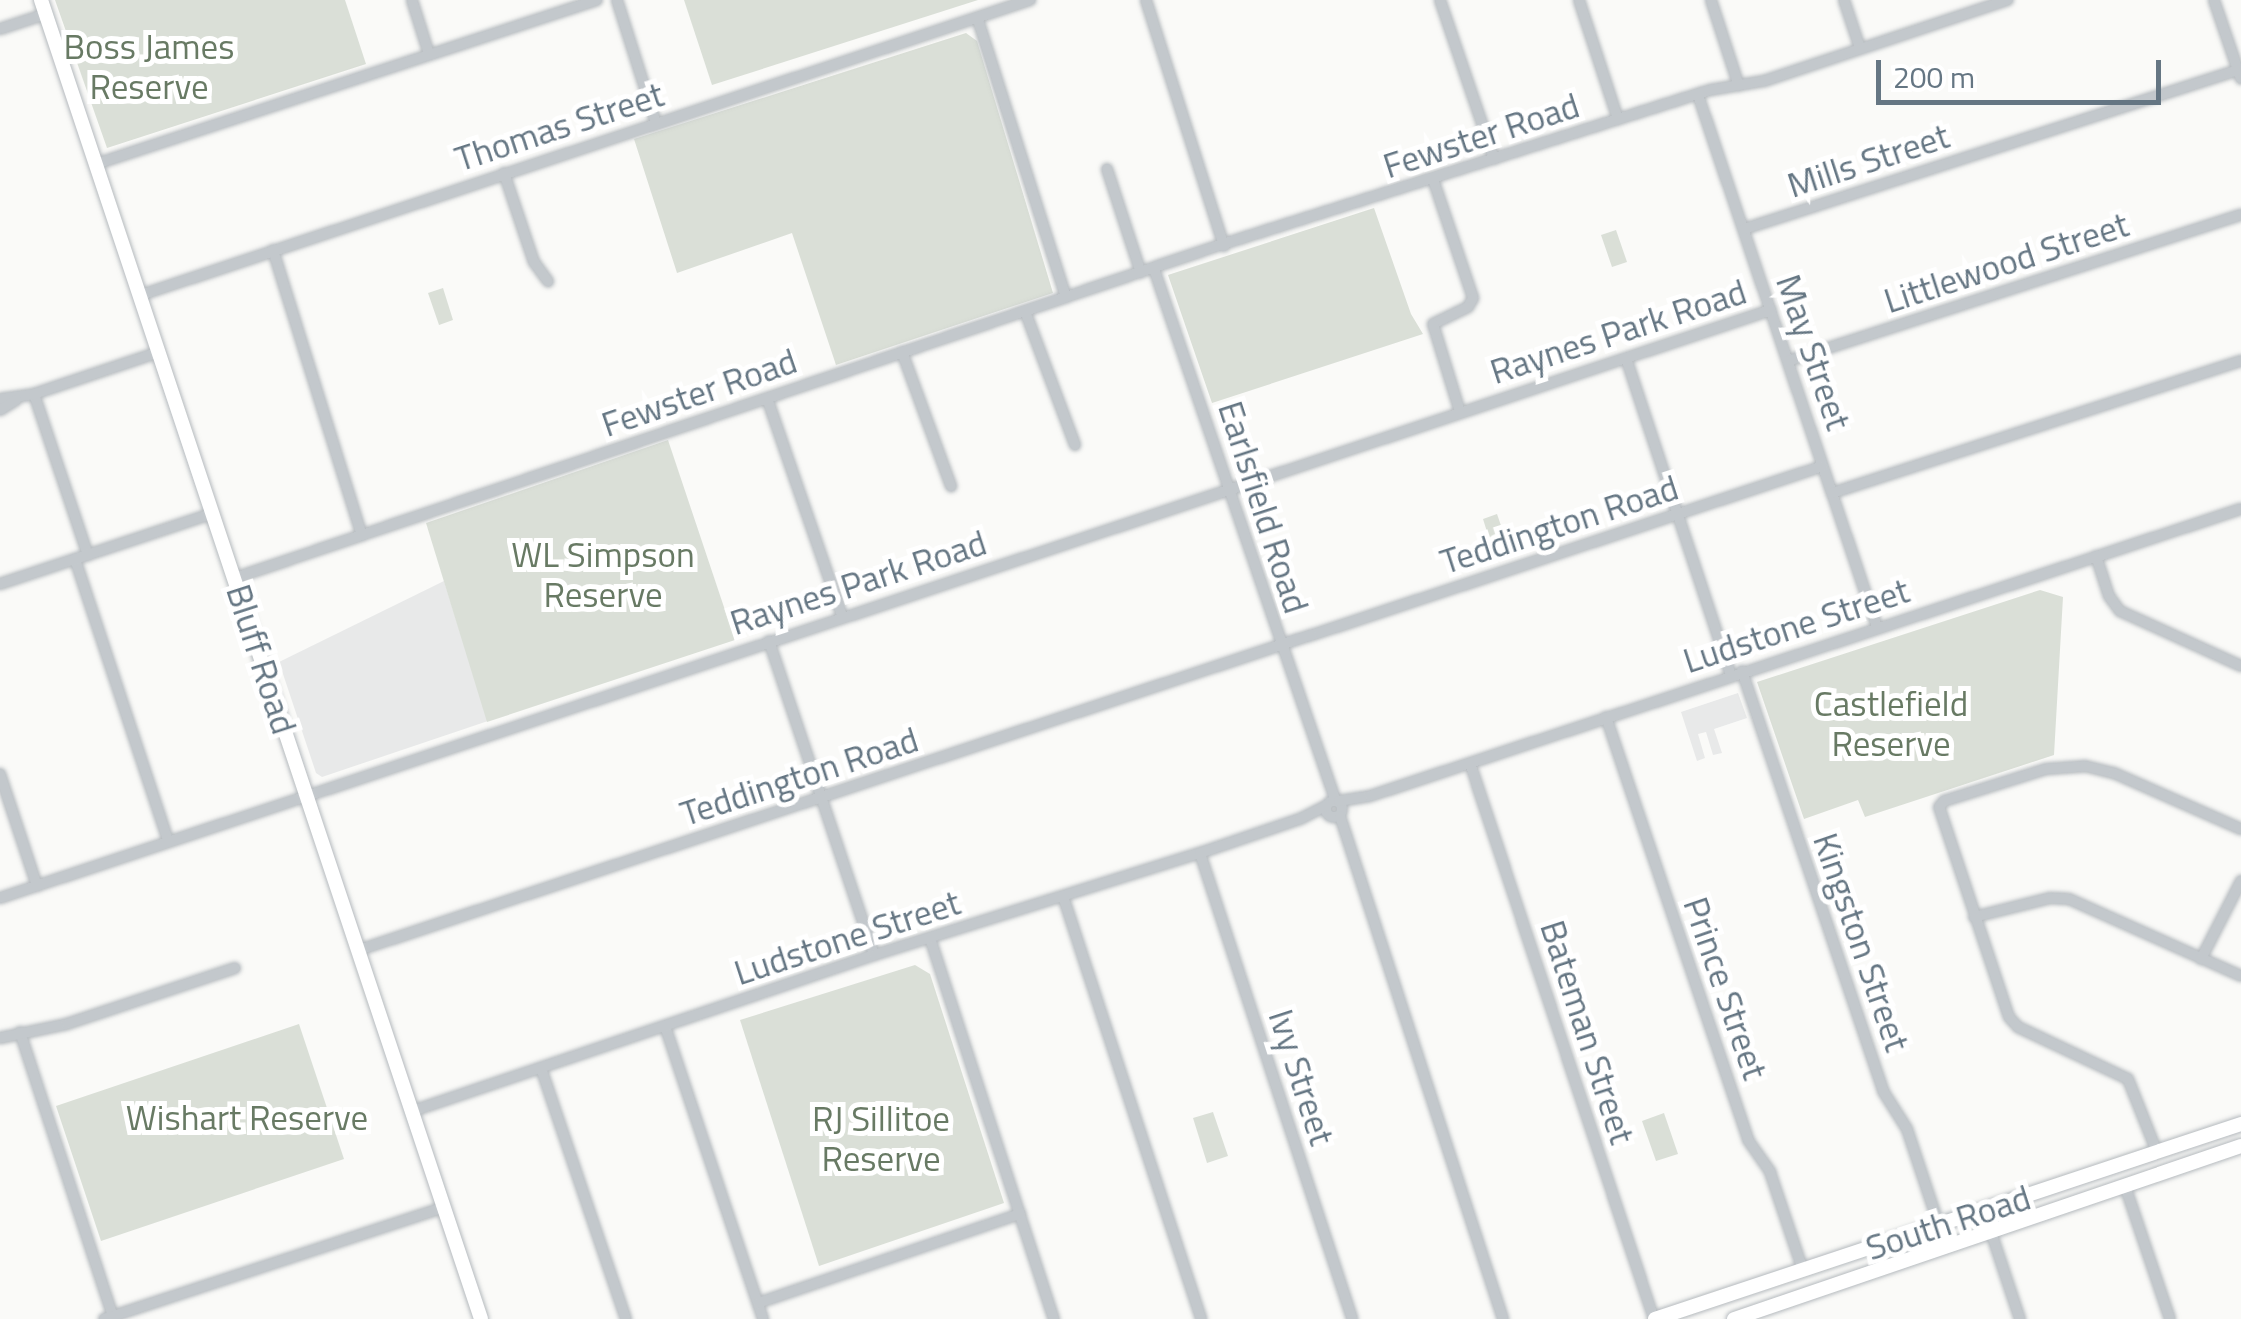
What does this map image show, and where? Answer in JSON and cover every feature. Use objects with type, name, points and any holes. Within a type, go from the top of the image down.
[{"type":"main road","name":"Bluff Road","points":[[43,7],[482,1319]]},
{"type":"main road","name":"South Road","points":[[1655,1319],[2241,1124]]},
{"type":"main road","name":"South Road","points":[[1743,1318],[2241,1146]]},
{"type":"main road","points":[[1938,1225],[1946,1247]]},
{"type":"street","points":[[412,0],[430,54]]},
{"type":"street","points":[[96,164],[596,0]]},
{"type":"street","points":[[617,0],[656,123]]},
{"type":"street","name":"Thomas Street","points":[[996,14],[1030,0]]},
{"type":"street","name":"Thomas Street","points":[[141,295],[656,123],[1041,0]]},
{"type":"street","points":[[1146,0],[1224,246]]},
{"type":"street","points":[[1440,0],[1494,159]]},
{"type":"street","points":[[1578,0],[1618,119]]},
{"type":"street","points":[[1711,0],[1740,86]]},
{"type":"street","points":[[1844,0],[1860,48]]},
{"type":"street","name":"Fewster Road","points":[[235,578],[1224,246],[1618,119],[1860,48],[1982,4],[2008,0]]},
{"type":"street","points":[[2214,0],[2240,76]]},
{"type":"street","points":[[0,29],[43,7]]},
{"type":"street","points":[[978,20],[1066,298]]},
{"type":"street","name":"Mills Street","points":[[1744,229],[2240,76]]},
{"type":"street","name":"May Street","points":[[1698,95],[1878,627]]},
{"type":"street","points":[[1107,169],[1142,273]]},
{"type":"street","points":[[504,173],[534,262],[548,281]]},
{"type":"street","points":[[1433,179],[1473,293],[1468,307],[1433,324],[1460,412]]},
{"type":"street","name":"Littlewood Street","points":[[1788,361],[2241,215]]},
{"type":"street","points":[[273,250],[362,535]]},
{"type":"street","name":"Earlsfield Road","points":[[1154,269],[1503,1319]]},
{"type":"street","name":"Raynes Park Road","points":[[0,898],[1771,310]]},
{"type":"street","points":[[1025,311],[1075,446]]},
{"type":"street","points":[[0,399],[34,394],[160,352]]},
{"type":"street","points":[[902,352],[951,486]]},
{"type":"street","name":"Kingston Street","points":[[1626,358],[1677,514],[1885,1096],[1906,1127],[1938,1225]]},
{"type":"street","points":[[1832,493],[2241,361]]},
{"type":"street","points":[[34,394],[88,554]]},
{"type":"street","points":[[0,410],[21,397]]},
{"type":"street","points":[[767,398],[842,616]]},
{"type":"street","name":"Teddington Road","points":[[358,950],[1824,466]]},
{"type":"street","name":"Ludstone Street","points":[[413,1111],[874,955],[1200,853],[2241,509]]},
{"type":"street","points":[[0,584],[213,512]]},
{"type":"street","points":[[2096,556],[2109,596],[2120,610],[2241,666]]},
{"type":"street","points":[[75,559],[168,841]]},
{"type":"street","points":[[769,640],[874,955]]},
{"type":"street","name":"Prince Street","points":[[1606,717],[1748,1140],[1770,1172],[1803,1270]]},
{"type":"street","name":"Bateman Street","points":[[1470,763],[1655,1319]]},
{"type":"street","points":[[2158,1152],[2128,1078],[2013,1022],[1940,817],[1944,801],[2046,768],[2085,766],[2114,773],[2241,829]]},
{"type":"street","points":[[0,774],[36,886]]},
{"type":"street","name":"Ivy Street","points":[[1200,853],[1352,1319]]},
{"type":"street","points":[[2201,959],[2241,881]]},
{"type":"street","points":[[1063,896],[1200,1319]]},
{"type":"street","points":[[1974,917],[2050,898],[2069,898],[2241,976]]},
{"type":"street","points":[[930,938],[1054,1319]]},
{"type":"street","points":[[0,1038],[66,1024],[235,968]]},
{"type":"street","points":[[664,1026],[764,1319]]},
{"type":"street","points":[[20,1032],[109,1317],[444,1206]]},
{"type":"street","points":[[541,1068],[626,1319]]},
{"type":"street","points":[[2125,1186],[2170,1319]]},
{"type":"street","points":[[758,1302],[1020,1214]]},
{"type":"street","points":[[1991,1232],[2020,1319]]},
{"type":"shaded area","points":[[444,581],[488,721],[322,777],[316,773],[279,662]]},
{"type":"shaded area","points":[[1738,693],[1747,718],[1714,729],[1722,753],[1713,755],[1706,732],[1698,734],[1705,758],[1697,761],[1681,712]]},
{"type":"green space","name":"Boss James Reserve","points":[[55,0],[345,0],[366,64],[107,148]]},
{"type":"green space","points":[[684,0],[978,0],[712,85]]},
{"type":"green space","points":[[966,33],[977,41],[1053,293],[836,365],[792,233],[677,273],[634,139]]},
{"type":"green space","points":[[1374,208],[1411,314],[1423,334],[1212,403],[1168,275]]},
{"type":"green space","points":[[1616,230],[1627,262],[1612,267],[1601,235]]},
{"type":"green space","points":[[443,288],[453,320],[439,325],[428,293]]},
{"type":"green space","name":"WL Simpson Reserve","points":[[668,440],[735,640],[487,722],[426,523]]},
{"type":"green space","points":[[1497,514],[1508,546],[1493,551],[1483,519]]},
{"type":"green space","name":"Castlefield Reserve","points":[[2040,590],[2063,597],[2054,755],[1865,817],[1858,800],[1804,819],[1757,682]]},
{"type":"green space","name":"RJ Sillitoe Reserve","points":[[915,965],[930,974],[1004,1203],[819,1266],[740,1020]]},
{"type":"green space","name":"Wishart Reserve","points":[[299,1024],[344,1159],[101,1241],[56,1106]]},
{"type":"green space","points":[[1213,1112],[1228,1156],[1207,1163],[1193,1118]]},
{"type":"green space","points":[[1664,1113],[1678,1154],[1656,1161],[1642,1121]]}]
